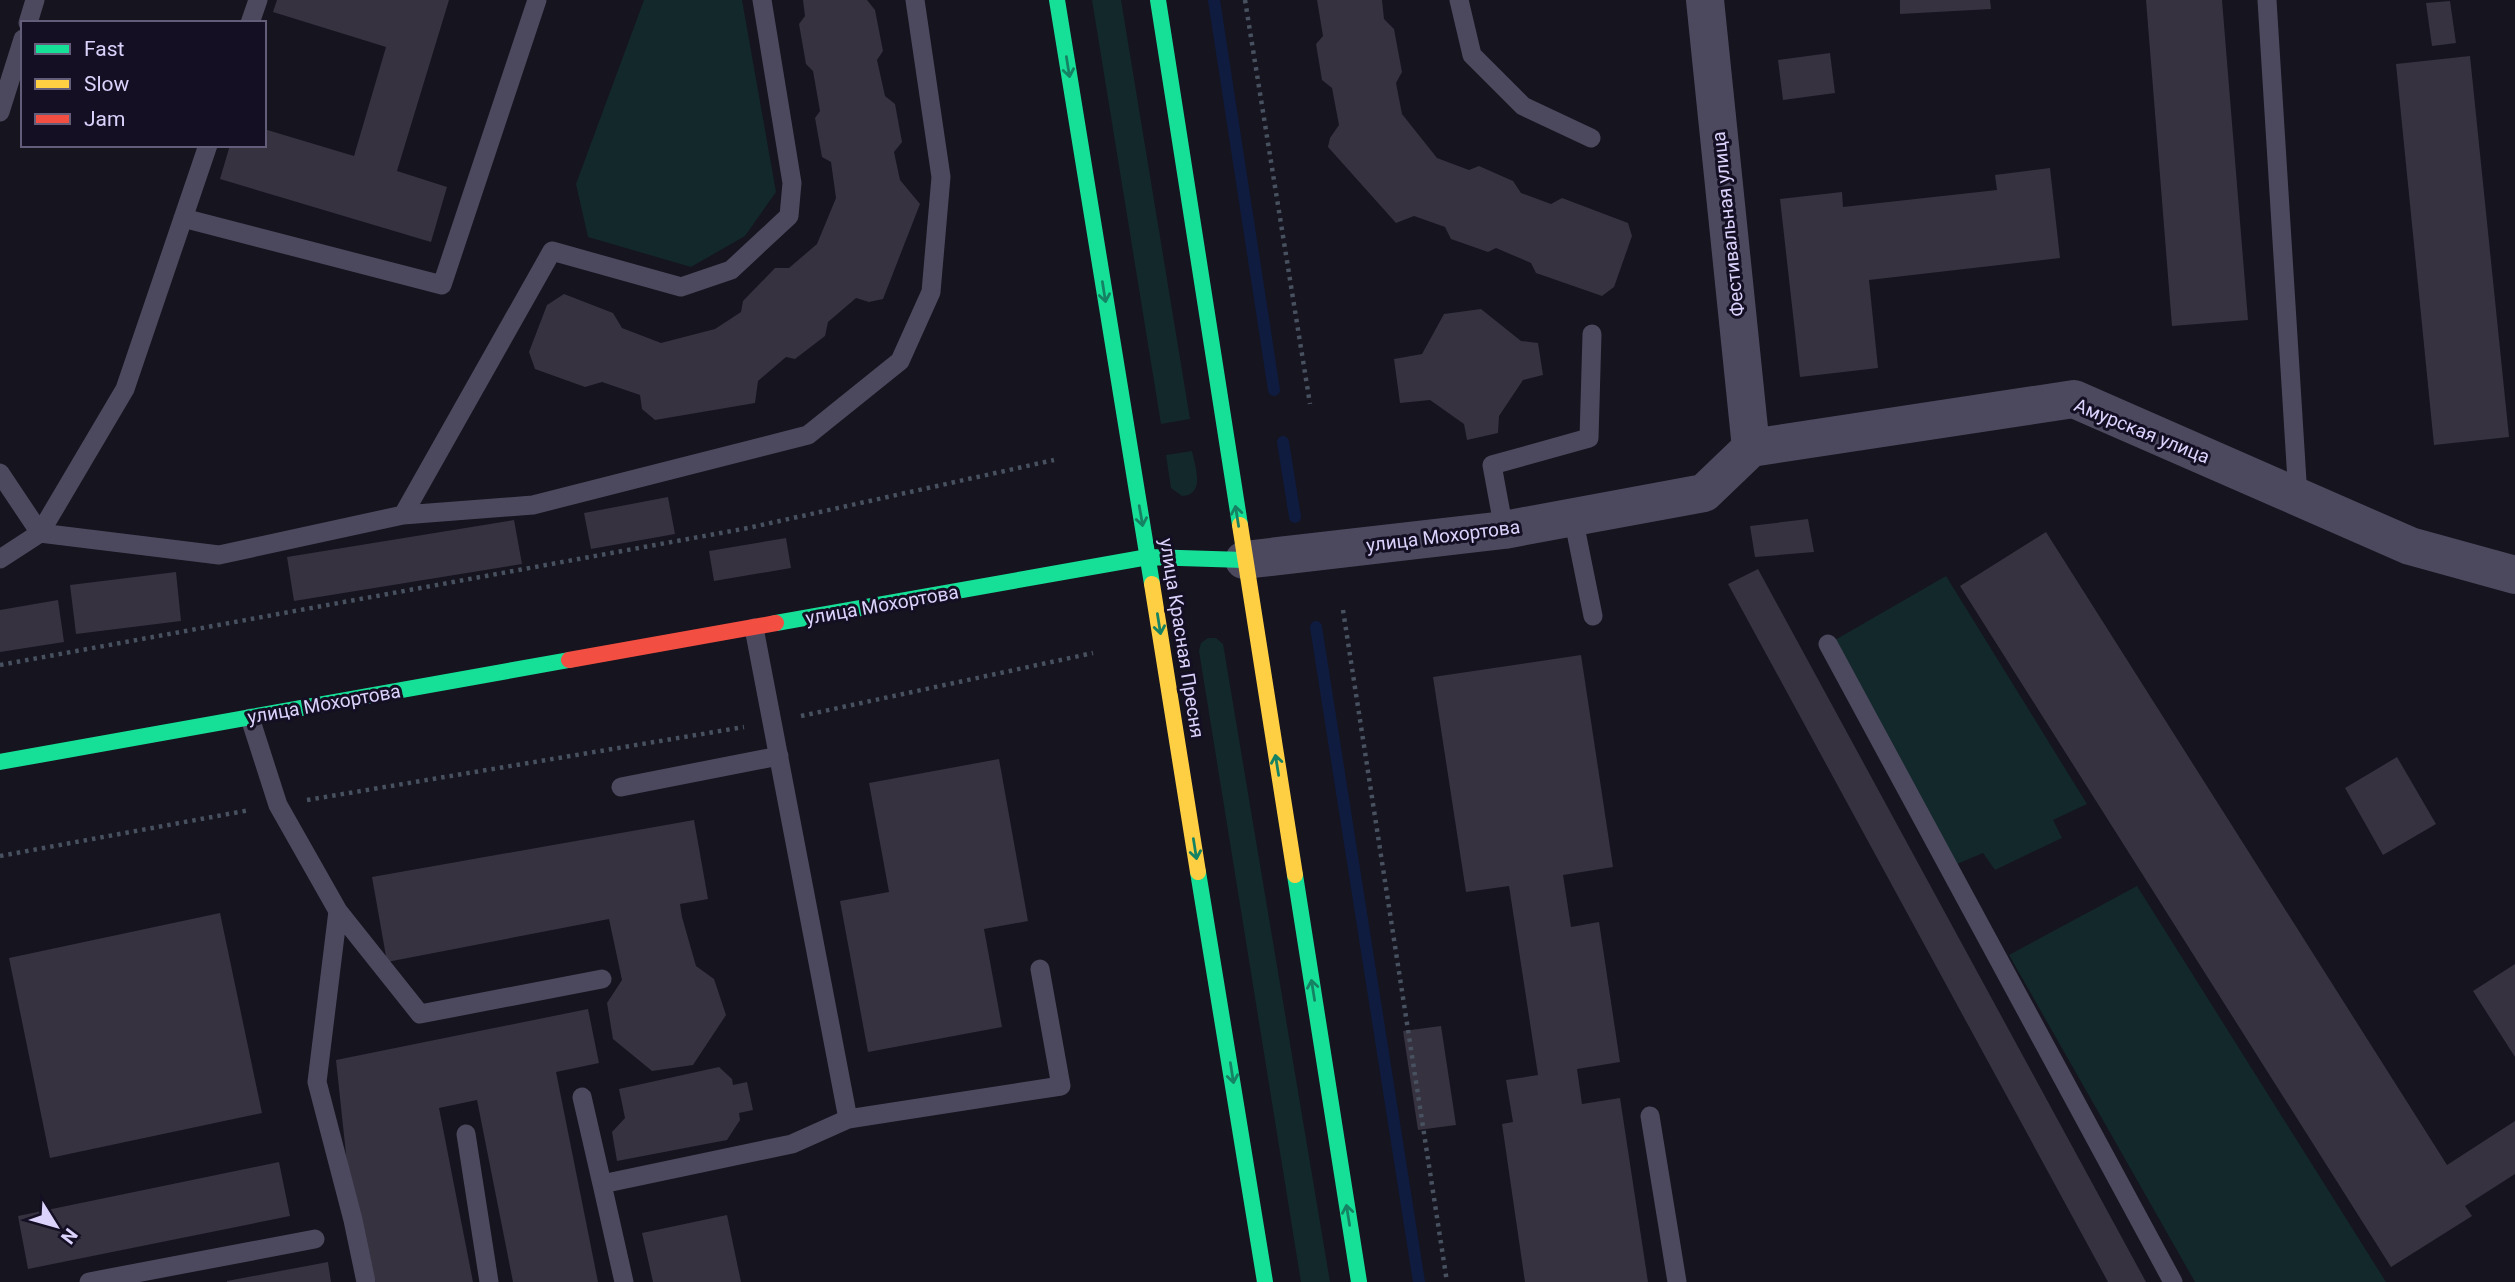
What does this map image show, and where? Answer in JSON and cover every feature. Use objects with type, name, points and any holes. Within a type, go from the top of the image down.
[{"type":"street","name":"улица Красная Пресня","points":[[1057,0],[1265,1282]]},
{"type":"street","points":[[1158,0],[1359,1282]]},
{"type":"street","name":"Фестивальная улица","points":[[1705,0],[1751,448]]},
{"type":"street","name":"Амурская улица","points":[[1751,448],[2074,399],[2410,546],[2515,575]]},
{"type":"street","name":"улица Мохортова","points":[[0,762],[1148,557],[1244,560],[1504,530],[1704,493],[1751,448]]},
{"type":"lane","points":[[29,21],[35,0]]},
{"type":"lane","points":[[251,21],[258,0]]},
{"type":"lane","points":[[183,218],[442,285],[537,0]]},
{"type":"lane","points":[[403,515],[552,251],[681,287],[731,270],[789,216],[792,183],[762,0]]},
{"type":"lane","points":[[0,473],[40,533],[219,555],[403,515],[533,505],[808,435],[900,361],[931,292],[941,177],[915,0]]},
{"type":"lane","points":[[1459,0],[1472,55],[1523,106],[1591,138]]},
{"type":"lane","points":[[2267,0],[2298,497]]},
{"type":"lane","points":[[0,112],[21,45]]},
{"type":"lane","points":[[0,559],[40,533],[125,389],[207,147]]},
{"type":"lane","points":[[1504,530],[1492,465],[1589,438],[1592,334]]},
{"type":"lane","points":[[1573,517],[1594,616]]},
{"type":"lane","points":[[754,628],[848,1119]]},
{"type":"lane","points":[[1828,645],[2173,1282]]},
{"type":"lane","points":[[250,718],[278,805],[338,911],[420,1014],[602,979]]},
{"type":"lane","points":[[621,787],[779,756]]},
{"type":"lane","points":[[338,911],[317,1082],[353,1220],[366,1282]]},
{"type":"lane","points":[[602,1184],[792,1144],[848,1119],[1061,1086],[1040,969]]},
{"type":"lane","points":[[582,1097],[624,1282]]},
{"type":"lane","points":[[1650,1116],[1677,1282]]},
{"type":"lane","points":[[466,1134],[489,1282]]},
{"type":"lane","points":[[89,1282],[315,1240]]},
{"type":"path","points":[[1245,0],[1310,404]]},
{"type":"path","points":[[0,665],[748,528],[1054,460]]},
{"type":"path","points":[[1343,610],[1447,1282]]},
{"type":"path","points":[[0,856],[278,805],[772,722],[1093,653]]},
{"type":"green space","points":[[644,0],[742,0],[776,192],[745,236],[691,267],[588,237],[576,184]]},
{"type":"green space","points":[[1092,0],[1121,0],[1190,419],[1161,424]]},
{"type":"green space","points":[[1192,451],[1197,485],[1194,491],[1182,496],[1171,488],[1166,455]]},
{"type":"green space","points":[[1946,576],[2087,804],[2053,820],[2062,838],[1995,870],[1983,853],[1957,864],[1828,644]]},
{"type":"green space","points":[[1208,638],[1216,638],[1223,644],[1330,1282],[1301,1282],[1199,651],[1201,643]]},
{"type":"green space","points":[[2137,886],[2386,1282],[2195,1282],[2009,955]]},
{"type":"building","points":[[277,0],[449,0],[397,171],[447,187],[431,242],[220,179],[229,147],[266,147],[266,130],[354,156],[386,47],[273,12]]},
{"type":"building","points":[[803,0],[867,0],[875,10],[883,51],[877,60],[885,96],[895,104],[902,142],[894,152],[900,180],[920,204],[883,299],[869,302],[856,298],[828,322],[825,336],[795,359],[786,357],[758,381],[755,403],[655,420],[642,409],[640,395],[602,382],[585,387],[535,369],[529,352],[547,305],[564,294],[613,313],[622,328],[661,343],[715,329],[741,312],[743,301],[775,268],[789,268],[817,244],[836,198],[831,162],[822,157],[815,118],[820,111],[813,71],[806,64],[799,24],[805,16]]},
{"type":"building","points":[[1317,0],[1382,0],[1384,19],[1394,29],[1402,72],[1396,83],[1402,114],[1437,158],[1469,170],[1479,166],[1513,181],[1521,193],[1551,204],[1562,198],[1628,223],[1632,236],[1614,287],[1602,296],[1536,273],[1531,263],[1496,248],[1488,252],[1451,239],[1445,227],[1414,216],[1396,223],[1328,147],[1330,138],[1339,125],[1332,88],[1322,80],[1316,44],[1323,36]]},
{"type":"building","points":[[1900,0],[1990,0],[1991,9],[1900,14]]},
{"type":"building","points":[[2146,0],[2222,0],[2248,320],[2172,326]]},
{"type":"building","points":[[2450,1],[2456,43],[2432,46],[2426,3]]},
{"type":"building","points":[[1830,53],[1835,93],[1783,100],[1778,60]]},
{"type":"building","points":[[2470,56],[2509,437],[2434,445],[2396,64]]},
{"type":"building","points":[[2050,168],[2060,258],[1869,280],[1878,368],[1800,377],[1780,199],[1842,192],[1843,207],[1997,190],[1995,175]]},
{"type":"building","points":[[1481,309],[1521,341],[1538,343],[1543,375],[1523,380],[1499,416],[1498,433],[1467,440],[1464,424],[1430,400],[1400,403],[1394,359],[1422,354],[1444,314]]},
{"type":"building","points":[[668,497],[675,534],[591,549],[584,513]]},
{"type":"building","points":[[1808,519],[1814,552],[1755,557],[1750,526]]},
{"type":"building","points":[[514,520],[522,564],[294,601],[287,557]]},
{"type":"building","points":[[2046,532],[2447,1165],[2515,1121],[2515,1174],[2465,1206],[2472,1216],[2391,1267],[1960,586]]},
{"type":"building","points":[[786,538],[791,568],[714,581],[709,551]]},
{"type":"building","points":[[1758,569],[2146,1282],[2108,1282],[1728,584]]},
{"type":"building","points":[[176,572],[181,621],[76,634],[70,585]]},
{"type":"building","points":[[58,600],[64,642],[0,652],[0,610]]},
{"type":"building","points":[[1581,655],[1613,867],[1563,875],[1571,927],[1599,922],[1620,1062],[1577,1069],[1582,1104],[1620,1098],[1648,1282],[1525,1282],[1502,1124],[1513,1122],[1506,1080],[1538,1075],[1509,886],[1466,892],[1433,677]]},
{"type":"building","points":[[2397,757],[2436,824],[2383,855],[2345,788]]},
{"type":"building","points":[[999,759],[1028,921],[984,929],[1002,1027],[868,1052],[840,901],[889,892],[869,783]]},
{"type":"building","points":[[694,820],[708,899],[680,904],[682,917],[696,966],[714,979],[726,1015],[693,1065],[652,1071],[613,1039],[607,1003],[622,980],[609,919],[387,962],[372,877]]},
{"type":"building","points":[[220,913],[262,1113],[50,1158],[9,958]]},
{"type":"building","points":[[2515,964],[2515,1057],[2473,991]]},
{"type":"building","points":[[588,1009],[599,1063],[556,1072],[598,1282],[513,1282],[477,1100],[439,1108],[473,1282],[376,1282],[353,1220],[336,1060]]},
{"type":"building","points":[[1441,1026],[1456,1125],[1418,1130],[1403,1031]]},
{"type":"building","points":[[719,1067],[732,1079],[733,1085],[747,1082],[753,1110],[739,1113],[740,1120],[727,1140],[617,1161],[612,1132],[625,1118],[619,1089]]},
{"type":"building","points":[[279,1162],[290,1216],[28,1269],[18,1216]]},
{"type":"building","points":[[727,1215],[741,1282],[653,1282],[642,1233]]},
{"type":"building","points":[[328,1262],[331,1282],[227,1282],[227,1281]]},
{"type":"waterway","points":[[1214,0],[1274,390]]},
{"type":"waterway","points":[[1283,442],[1295,517]]},
{"type":"waterway","points":[[1316,627],[1419,1282]]},
{"type":"traffic: fast","points":[[1057,0],[1152,584]]},
{"type":"traffic: fast","points":[[1158,0],[1240,525]]},
{"type":"traffic: fast","points":[[776,623],[1148,557],[1244,560]]},
{"type":"traffic: fast","points":[[0,762],[569,660]]},
{"type":"traffic: fast","points":[[1198,872],[1265,1282]]},
{"type":"traffic: fast","points":[[1295,875],[1359,1282]]},
{"type":"traffic: slow","points":[[1240,525],[1295,875]]},
{"type":"traffic: slow","points":[[1152,584],[1198,872]]},
{"type":"traffic: jam","points":[[569,660],[776,623]]}]
